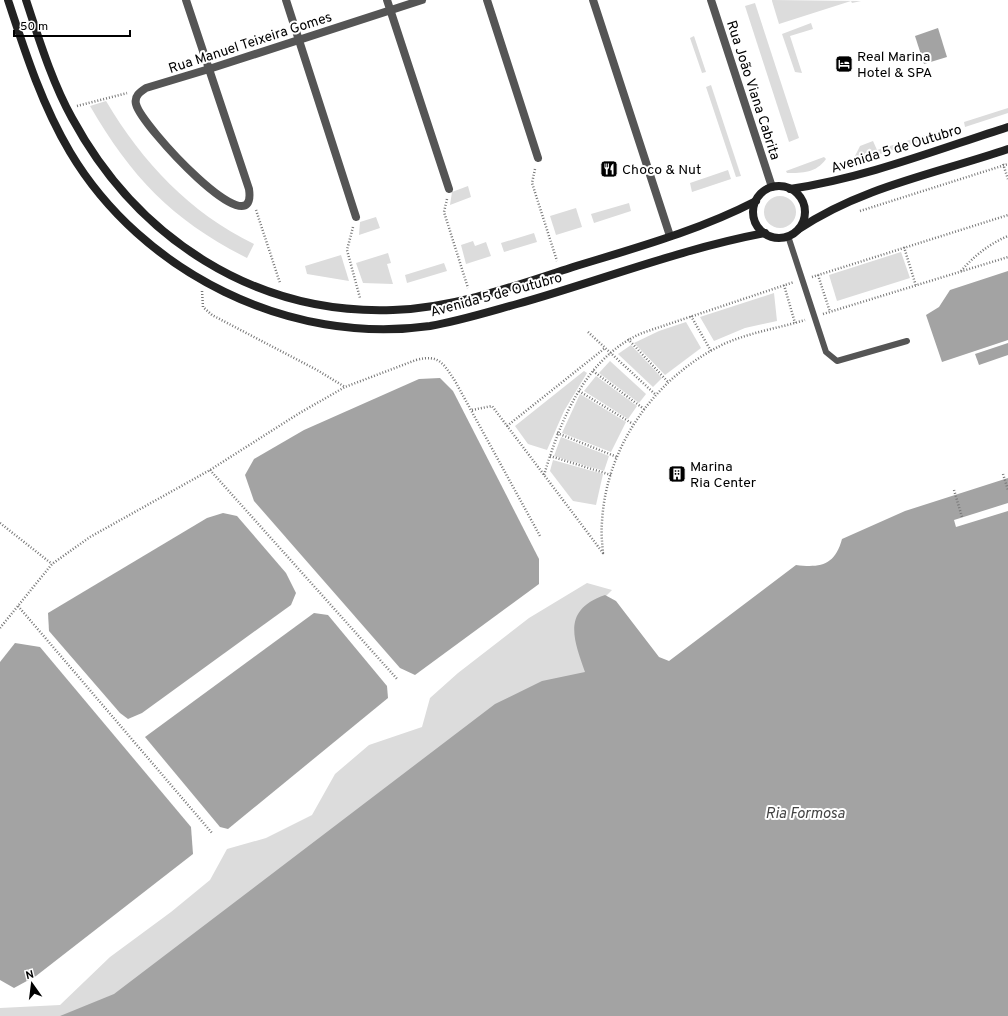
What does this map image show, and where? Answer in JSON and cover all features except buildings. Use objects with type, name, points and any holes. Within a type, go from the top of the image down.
[{"type":"main road","name":"Avenida 5 de Outubro","points":[[8,0],[40,92],[54,124],[70,153],[86,176],[129,225],[147,242],[202,280],[246,303],[301,320],[332,326],[363,328],[408,328],[430,326],[470,317],[555,294],[709,246],[765,233]]},
{"type":"main road","name":"Avenida 5 de Outubro","points":[[26,0],[57,86],[71,116],[90,149],[128,199],[146,218],[197,256],[244,281],[285,296],[308,302],[363,310],[394,310],[422,307],[471,298],[560,271],[726,217],[756,201]]},
{"type":"main road","name":"Avenida 5 de Outubro","points":[[790,189],[828,183],[870,172],[1008,127]]},
{"type":"main road","points":[[799,229],[805,214],[801,199],[790,189],[772,187],[763,192],[756,201],[754,216],[759,229],[776,237],[788,236],[799,229],[819,215],[868,194],[1008,149]]},
{"type":"street","points":[[186,0],[248,189]]},
{"type":"street","points":[[286,0],[356,217]]},
{"type":"street","points":[[387,0],[449,189]]},
{"type":"street","name":"Rua Manuel Teixeira Gomes","points":[[248,189],[250,197],[247,204],[241,206],[234,206],[212,192],[184,167],[160,140],[136,105],[136,98],[139,92],[146,88],[422,0]]},
{"type":"street","points":[[487,0],[538,158]]},
{"type":"street","points":[[593,0],[670,236]]},
{"type":"street","name":"Rua João Viana Cabrita","points":[[711,0],[772,187]]},
{"type":"lane","points":[[788,236],[826,352],[837,361],[907,342]]},
{"type":"path","points":[[89,103],[105,99]]},
{"type":"path","points":[[999,152],[1008,179]]},
{"type":"path","points":[[538,158],[532,183],[560,271]]},
{"type":"path","points":[[854,213],[1008,164]]},
{"type":"path","points":[[248,189],[285,296]]},
{"type":"path","points":[[449,189],[444,212],[471,298]]},
{"type":"path","points":[[356,217],[347,250],[363,310]]},
{"type":"path","points":[[961,272],[978,254],[991,244],[1008,236]]},
{"type":"path","points":[[904,247],[916,286]]},
{"type":"path","points":[[472,410],[492,406],[602,552],[602,522],[611,475],[617,457],[633,424],[644,409],[668,382],[689,365],[711,351],[747,335],[795,323],[1008,257]]},
{"type":"path","points":[[818,275],[830,312]]},
{"type":"path","points":[[202,280],[204,307],[212,315],[318,370],[345,387]]},
{"type":"path","points":[[784,285],[795,323]]},
{"type":"path","points":[[691,316],[711,351]]},
{"type":"path","points":[[588,332],[656,395]]},
{"type":"path","points":[[628,339],[668,382]]},
{"type":"path","points":[[506,426],[605,348]]},
{"type":"path","points":[[544,476],[557,433],[579,391],[593,371],[609,353]]},
{"type":"path","points":[[0,628],[52,564],[90,537],[210,470],[298,414],[345,387],[416,360],[428,357],[444,363],[472,410],[540,536]]},
{"type":"path","points":[[593,371],[644,409]]},
{"type":"path","points":[[579,391],[633,424]]},
{"type":"path","points":[[557,433],[617,457]]},
{"type":"path","points":[[550,456],[611,475]]},
{"type":"path","points":[[210,470],[398,680]]},
{"type":"path","points":[[1003,474],[1008,490]]},
{"type":"path","points":[[954,490],[962,518]]},
{"type":"path","points":[[0,523],[52,564]]},
{"type":"path","points":[[18,606],[212,833]]},
{"type":"shaded area","points":[[772,0],[861,1],[852,3],[851,1],[779,24]]},
{"type":"shaded area","points":[[755,3],[799,138],[789,142],[745,6]]},
{"type":"shaded area","points":[[811,23],[813,29],[790,36],[802,73],[795,72],[782,34]]},
{"type":"shaded area","points":[[694,36],[706,72],[702,73],[690,38]]},
{"type":"shaded area","points":[[711,85],[741,176],[736,177],[706,87]]},
{"type":"shaded area","points":[[106,101],[120,124],[136,145],[170,184],[188,201],[209,217],[230,231],[254,244],[247,258],[220,244],[175,212],[138,176],[106,132],[90,106]]},
{"type":"shaded area","points":[[1008,108],[1008,113],[965,127],[964,122]]},
{"type":"shaded area","points":[[945,129],[947,133],[858,161],[854,158],[860,146],[873,141],[877,150]]},
{"type":"shaded area","points":[[824,157],[826,159],[822,164],[813,170],[798,173],[787,173],[786,171]]},
{"type":"shaded area","points":[[728,170],[731,179],[692,192],[690,183]]},
{"type":"shaded area","points":[[468,186],[471,197],[450,205],[452,192]]},
{"type":"shaded area","points":[[780,196],[789,199],[793,203],[796,212],[793,221],[789,225],[780,228],[771,225],[767,221],[764,212],[767,203],[771,199]]},
{"type":"shaded area","points":[[629,203],[631,211],[594,223],[591,214]]},
{"type":"shaded area","points":[[576,208],[582,227],[556,235],[550,216]]},
{"type":"shaded area","points":[[376,217],[380,228],[359,235],[360,222]]},
{"type":"shaded area","points":[[534,233],[537,242],[504,252],[501,243]]},
{"type":"shaded area","points":[[473,241],[475,246],[486,242],[491,256],[466,264],[461,245]]},
{"type":"shaded area","points":[[901,252],[910,278],[837,301],[829,275]]},
{"type":"shaded area","points":[[388,253],[391,263],[387,264],[393,284],[363,283],[356,263]]},
{"type":"shaded area","points":[[341,255],[349,281],[307,274],[305,266]]},
{"type":"shaded area","points":[[444,263],[447,271],[407,283],[405,275]]},
{"type":"shaded area","points":[[774,293],[777,321],[745,328],[714,341],[700,317]]},
{"type":"shaded area","points":[[686,322],[701,348],[665,375],[634,343],[659,331]]},
{"type":"shaded area","points":[[631,345],[662,378],[653,387],[618,354]]},
{"type":"shaded area","points":[[610,361],[646,394],[639,403],[599,373]]},
{"type":"shaded area","points":[[584,371],[587,373],[564,411],[547,450],[528,444],[515,426]]},
{"type":"shaded area","points":[[596,376],[637,406],[628,419],[584,391]]},
{"type":"shaded area","points":[[580,394],[626,422],[611,452],[562,433]]},
{"type":"shaded area","points":[[561,437],[609,456],[604,471],[554,456]]},
{"type":"shaded area","points":[[553,460],[603,474],[596,505],[573,501],[550,471]]},
{"type":"shaded area","points":[[587,583],[612,590],[605,597],[587,674],[115,996],[65,1016],[0,1016],[0,1008],[60,1005],[110,957],[171,912],[210,880],[227,849],[266,838],[312,815],[335,774],[369,745],[422,727],[430,698],[458,673],[529,618]]},
{"type":"water","points":[[938,28],[947,57],[924,64],[915,36]]},
{"type":"water","points":[[1008,271],[1008,340],[942,362],[926,315],[939,307],[950,290]]},
{"type":"water","points":[[1008,343],[1008,355],[979,365],[975,354]]},
{"type":"water","points":[[440,378],[453,391],[539,559],[539,584],[415,675],[400,668],[254,501],[245,475],[254,459],[304,430],[419,379]]},
{"type":"water","name":"Ria Formosa","points":[[1008,478],[1008,1016],[60,1016],[114,994],[495,704],[542,681],[585,672],[577,648],[574,626],[582,609],[591,601],[605,595],[616,601],[659,657],[669,661],[796,565],[813,566],[826,563],[839,548],[842,539],[905,511]]},
{"type":"water","points":[[223,513],[237,516],[286,573],[296,593],[291,605],[142,713],[128,719],[120,713],[49,631],[48,613],[207,518]]},
{"type":"water","points":[[314,613],[328,615],[387,686],[388,698],[228,829],[220,827],[145,737]]},
{"type":"water","points":[[15,643],[40,647],[191,827],[193,854],[36,976],[14,988],[0,980],[0,662]]},
{"type":"pier","points":[[1008,503],[1008,511],[956,527],[954,520]]},
{"type":"place","name":"Real Marina Hotel & SPA","points":[[844,64]]},
{"type":"place","name":"Choco & Nut","points":[[609,169]]},
{"type":"place","name":"Marina Ria Center","points":[[677,474]]}]
